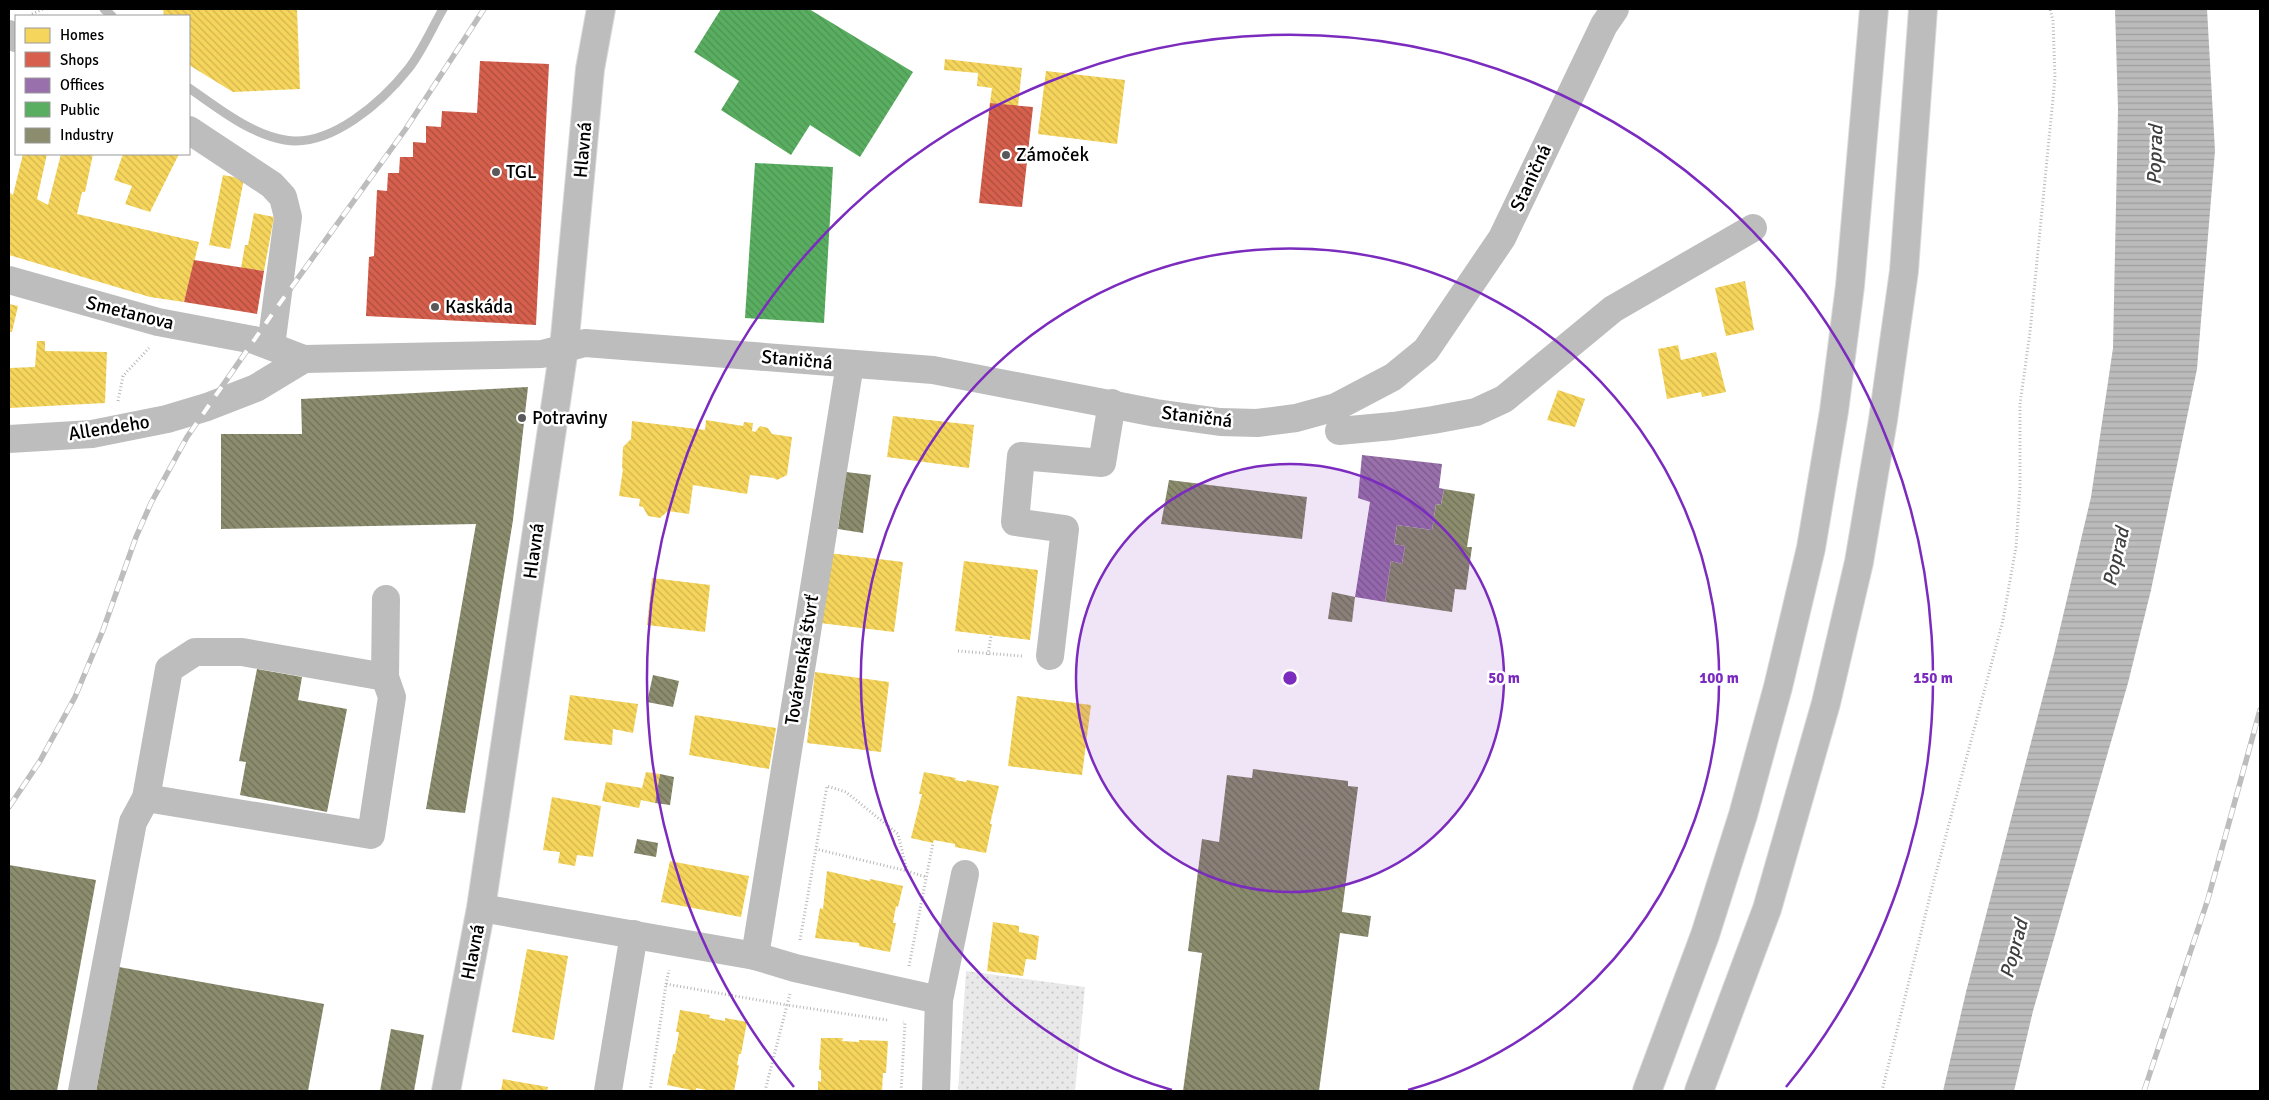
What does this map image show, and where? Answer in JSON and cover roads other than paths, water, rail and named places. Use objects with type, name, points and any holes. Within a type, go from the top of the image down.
[{"type":"street","name":"Hlavná","points":[[446,1091],[482,908],[590,69],[600,9]]},
{"type":"street","name":"Staničná","points":[[304,359],[553,351],[586,343],[933,370],[1112,404],[1220,422],[1257,423],[1296,418],[1338,419],[1426,350],[1502,238],[1604,25],[1615,9]]},
{"type":"street","points":[[1648,1091],[1705,935],[1743,815],[1778,687],[1811,548],[1834,411],[1850,286],[1874,9]]},
{"type":"street","points":[[1699,1091],[1767,908],[1826,703],[1859,562],[1883,420],[1904,271],[1923,9]]},
{"type":"street","points":[[190,131],[272,185],[283,197],[288,216],[262,343]]},
{"type":"street","points":[[1338,419],[1392,426],[1476,412],[1504,399],[1613,308],[1753,228]]},
{"type":"street","name":"Smetanova","points":[[9,280],[158,322],[262,343],[304,359]]},
{"type":"street","name":"Allendeho","points":[[9,440],[101,432],[167,419],[207,407],[256,388],[304,359]]},
{"type":"street","name":"Továrenská štvrť","points":[[755,956],[850,364]]},
{"type":"street","points":[[1050,656],[1065,529],[1015,522],[1021,456],[1102,463],[1112,404]]},
{"type":"street","points":[[146,798],[371,835],[392,697],[385,677],[386,599]]},
{"type":"street","points":[[82,1091],[133,822],[146,798],[169,669],[195,652],[242,652],[385,677]]},
{"type":"street","points":[[936,1091],[939,1000],[965,874]]},
{"type":"street","points":[[482,908],[755,956],[795,968],[939,1000]]},
{"type":"street","points":[[608,1091],[634,934]]},
{"type":"water","name":"Poprad","points":[[2115,9],[2207,9],[2215,151],[2197,369],[2151,590],[2128,683],[2033,1011],[2014,1091],[1943,1091],[1966,992],[2054,654],[2091,497],[2113,348],[2118,109]]},
{"type":"waterway","points":[[104,9],[111,15]]},
{"type":"waterway","points":[[190,89],[223,112],[247,126],[272,137],[302,141],[320,137],[354,119],[398,81],[418,54],[443,9]]},
{"type":"railway","points":[[9,807],[40,761],[75,697],[103,630],[136,537],[151,503],[187,437],[275,310],[405,130],[484,9]]},
{"type":"railway","points":[[2144,1091],[2208,899],[2260,710]]},
{"type":"place","name":"Zámoček","points":[[1006,155]]},
{"type":"place","name":"TGL","points":[[496,172]]},
{"type":"place","name":"Kaskáda","points":[[435,307]]},
{"type":"place","name":"Potraviny","points":[[522,418]]}]
